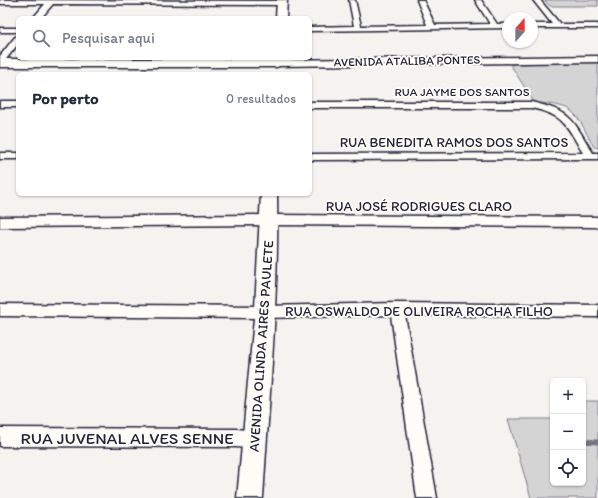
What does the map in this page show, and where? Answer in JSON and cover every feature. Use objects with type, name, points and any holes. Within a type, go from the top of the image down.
[{"type":"street","points":[[352,0],[358,28]]},
{"type":"street","points":[[420,0],[432,27]]},
{"type":"street","points":[[478,0],[495,26]]},
{"type":"street","points":[[536,0],[558,26]]},
{"type":"street","points":[[39,16],[52,1]]},
{"type":"street","points":[[0,2],[282,2],[280,16]]},
{"type":"street","points":[[312,29],[502,26]]},
{"type":"street","points":[[538,26],[598,26]]},
{"type":"street","points":[[0,30],[16,30]]},
{"type":"street","points":[[0,62],[16,42]]},
{"type":"street","name":"AVENIDA ATALIBA PONTES","points":[[0,62],[277,65],[598,59]]},
{"type":"street","points":[[0,104],[16,104]]},
{"type":"street","name":"RUA JAYME DOS SANTOS","points":[[312,105],[531,105],[550,109],[568,119],[594,156]]},
{"type":"street","points":[[0,156],[16,156]]},
{"type":"street","name":"RUA BENEDITA RAMOS DOS SANTOS","points":[[312,156],[594,156]]},
{"type":"street","name":"AVENIDA OLINDA AIRES PAULETE","points":[[250,498],[253,440],[266,312],[270,220],[269,196]]},
{"type":"street","name":"RUA JOSÉ RODRIGUES CLARO","points":[[0,222],[270,220],[598,222]]},
{"type":"street","points":[[397,309],[427,498]]},
{"type":"street","name":"RUA OSWALDO DE OLIVEIRA ROCHA FILHO","points":[[0,310],[266,312],[397,309],[598,311]]},
{"type":"street","name":"RUA JUVENAL ALVES SENNE","points":[[0,437],[230,438],[253,440]]},
{"type":"shaded area","points":[[544,0],[598,0],[598,6],[550,6]]},
{"type":"shaded area","points":[[598,62],[598,148],[594,147],[581,122],[570,110],[557,105],[534,102],[510,64]]},
{"type":"shaded area","points":[[586,401],[598,401],[598,498],[531,498],[508,419],[550,419],[550,486],[586,486]]},
{"type":"waterway","points":[[586,441],[598,442]]}]
